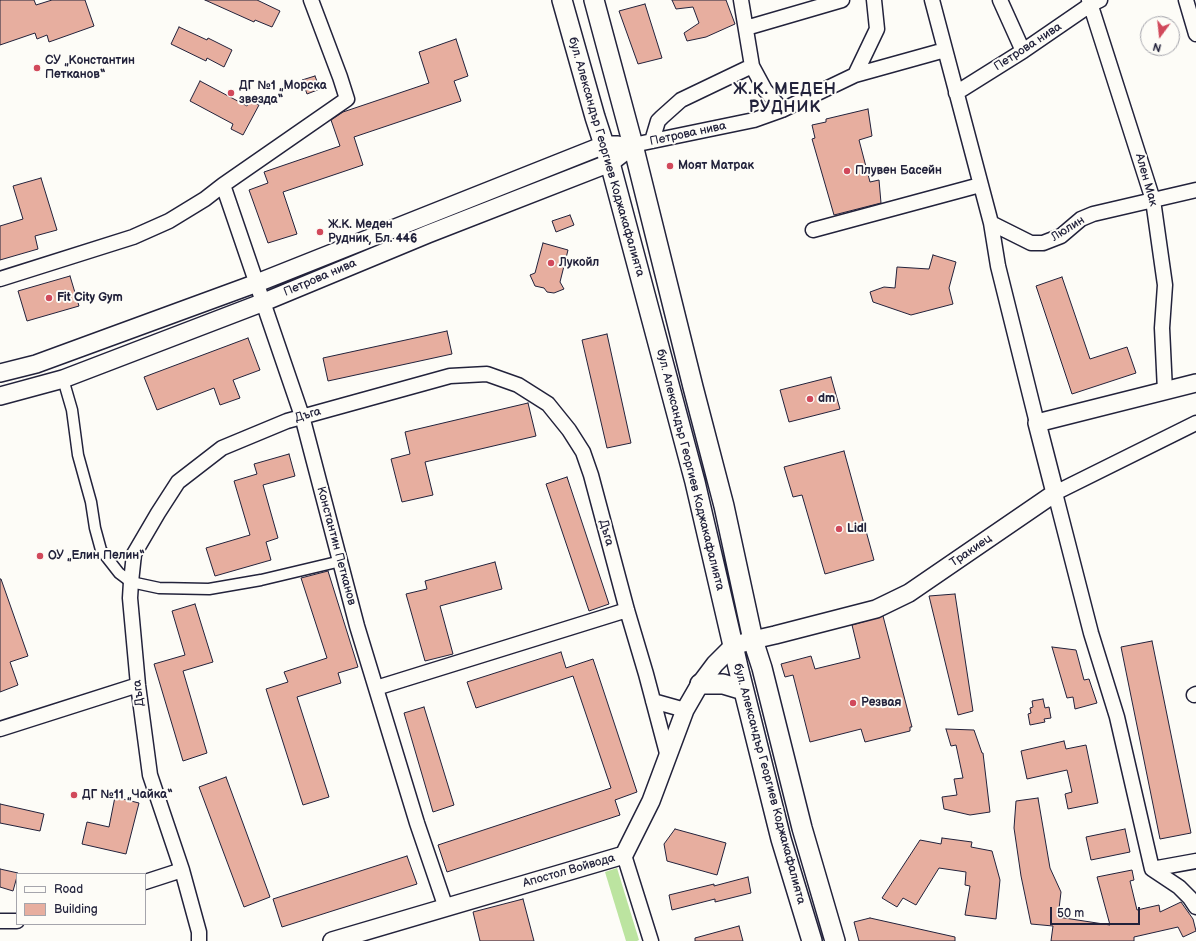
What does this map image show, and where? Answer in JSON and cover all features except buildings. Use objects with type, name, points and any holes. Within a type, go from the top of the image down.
[{"type":"main road","name":"бул. Александър Георгиев Коджакафалията","points":[[562,0],[595,117],[610,163],[695,482],[743,690],[781,839],[812,941]]},
{"type":"main road","name":"бул. Александър Георгиев Коджакафалията","points":[[594,0],[633,145],[724,506],[753,640],[762,668],[802,828],[835,941]]},
{"type":"main road","points":[[700,684],[722,684],[743,690]]},
{"type":"street","points":[[0,279],[133,237],[168,221],[205,199],[347,99],[338,70],[311,0]]},
{"type":"street","points":[[741,0],[752,66],[765,90],[782,110]]},
{"type":"street","points":[[746,28],[842,0]]},
{"type":"street","points":[[855,75],[877,29],[874,0]]},
{"type":"street","points":[[932,0],[991,223],[998,266],[1091,633],[1117,717],[1152,869],[1179,888],[1190,898],[1196,907]]},
{"type":"street","points":[[1000,0],[1022,51]]},
{"type":"street","points":[[1186,0],[1196,34]]},
{"type":"street","name":"Петрова нива","points":[[956,93],[1022,51],[1093,2]]},
{"type":"street","name":"Ален Мак","points":[[1093,2],[1153,200],[1165,285],[1162,328],[1165,391]]},
{"type":"street","name":"Петрова нива","points":[[0,373],[36,364],[257,283],[604,145],[633,145],[754,120],[782,110],[855,75],[945,50]]},
{"type":"street","points":[[652,141],[658,122],[662,116],[681,100],[752,66]]},
{"type":"street","name":"Петрова нива","points":[[0,396],[63,379],[264,302],[428,234],[610,163],[633,145]]},
{"type":"street","name":"Константин Петканов","points":[[223,185],[302,416],[357,626],[417,823],[446,908]]},
{"type":"street","points":[[813,230],[980,186]]},
{"type":"street","name":"Люлин","points":[[991,223],[1030,243],[1043,243],[1061,236],[1081,219],[1094,214],[1196,190]]},
{"type":"street","name":"Дъга","points":[[199,941],[199,932],[182,870],[150,775],[138,684],[130,598],[134,554],[178,482],[222,448],[287,421],[450,376],[487,374],[518,385],[548,404],[570,430],[582,452],[591,475],[668,757]]},
{"type":"street","points":[[63,379],[72,410],[78,455],[92,502],[95,528],[102,550],[119,573],[131,582],[158,588],[209,589],[261,580],[340,561]]},
{"type":"street","points":[[1037,423],[1196,383]]},
{"type":"street","name":"Тракиец","points":[[733,646],[876,609],[909,592],[1055,493],[1195,426]]},
{"type":"street","points":[[376,688],[627,610]]},
{"type":"street","name":"Апостол Войвода","points":[[332,941],[624,855],[651,801],[685,710],[700,684],[715,664],[733,646]]},
{"type":"street","points":[[0,729],[138,684]]},
{"type":"street","points":[[653,701],[685,710]]},
{"type":"street","points":[[658,718],[664,722],[679,727]]},
{"type":"street","points":[[624,855],[651,941]]},
{"type":"street","points":[[1152,869],[1196,861]]},
{"type":"street","points":[[146,882],[182,870]]},
{"type":"street","points":[[0,921],[16,921]]},
{"type":"green space","points":[[617,868],[639,940],[637,941],[626,941],[605,872]]},
{"type":"place","name":"СУ „Константин Петканов“","points":[[37,68]]},
{"type":"place","name":"ДГ №1 „Морска звезда“","points":[[231,93]]},
{"type":"place","name":"Моят Матрак","points":[[670,166]]},
{"type":"place","name":"Плувен Басейн","points":[[847,171]]},
{"type":"place","name":"Ж.К. Меден Рудник, Бл. 446","points":[[320,232]]},
{"type":"place","name":"Лукойл","points":[[551,263]]},
{"type":"place","name":"Fit City Gym","points":[[49,298]]},
{"type":"place","name":"dm","points":[[810,399]]},
{"type":"place","name":"Lidl","points":[[839,529]]},
{"type":"place","name":"ОУ „Елин Пелин“","points":[[40,556]]},
{"type":"place","name":"Резвая","points":[[853,703]]},
{"type":"place","name":"ДГ №11 „Чайка“","points":[[74,795]]},
{"type":"district","name":"Ж.К. МЕДЕН РУДНИК","points":[[785,99]]}]
